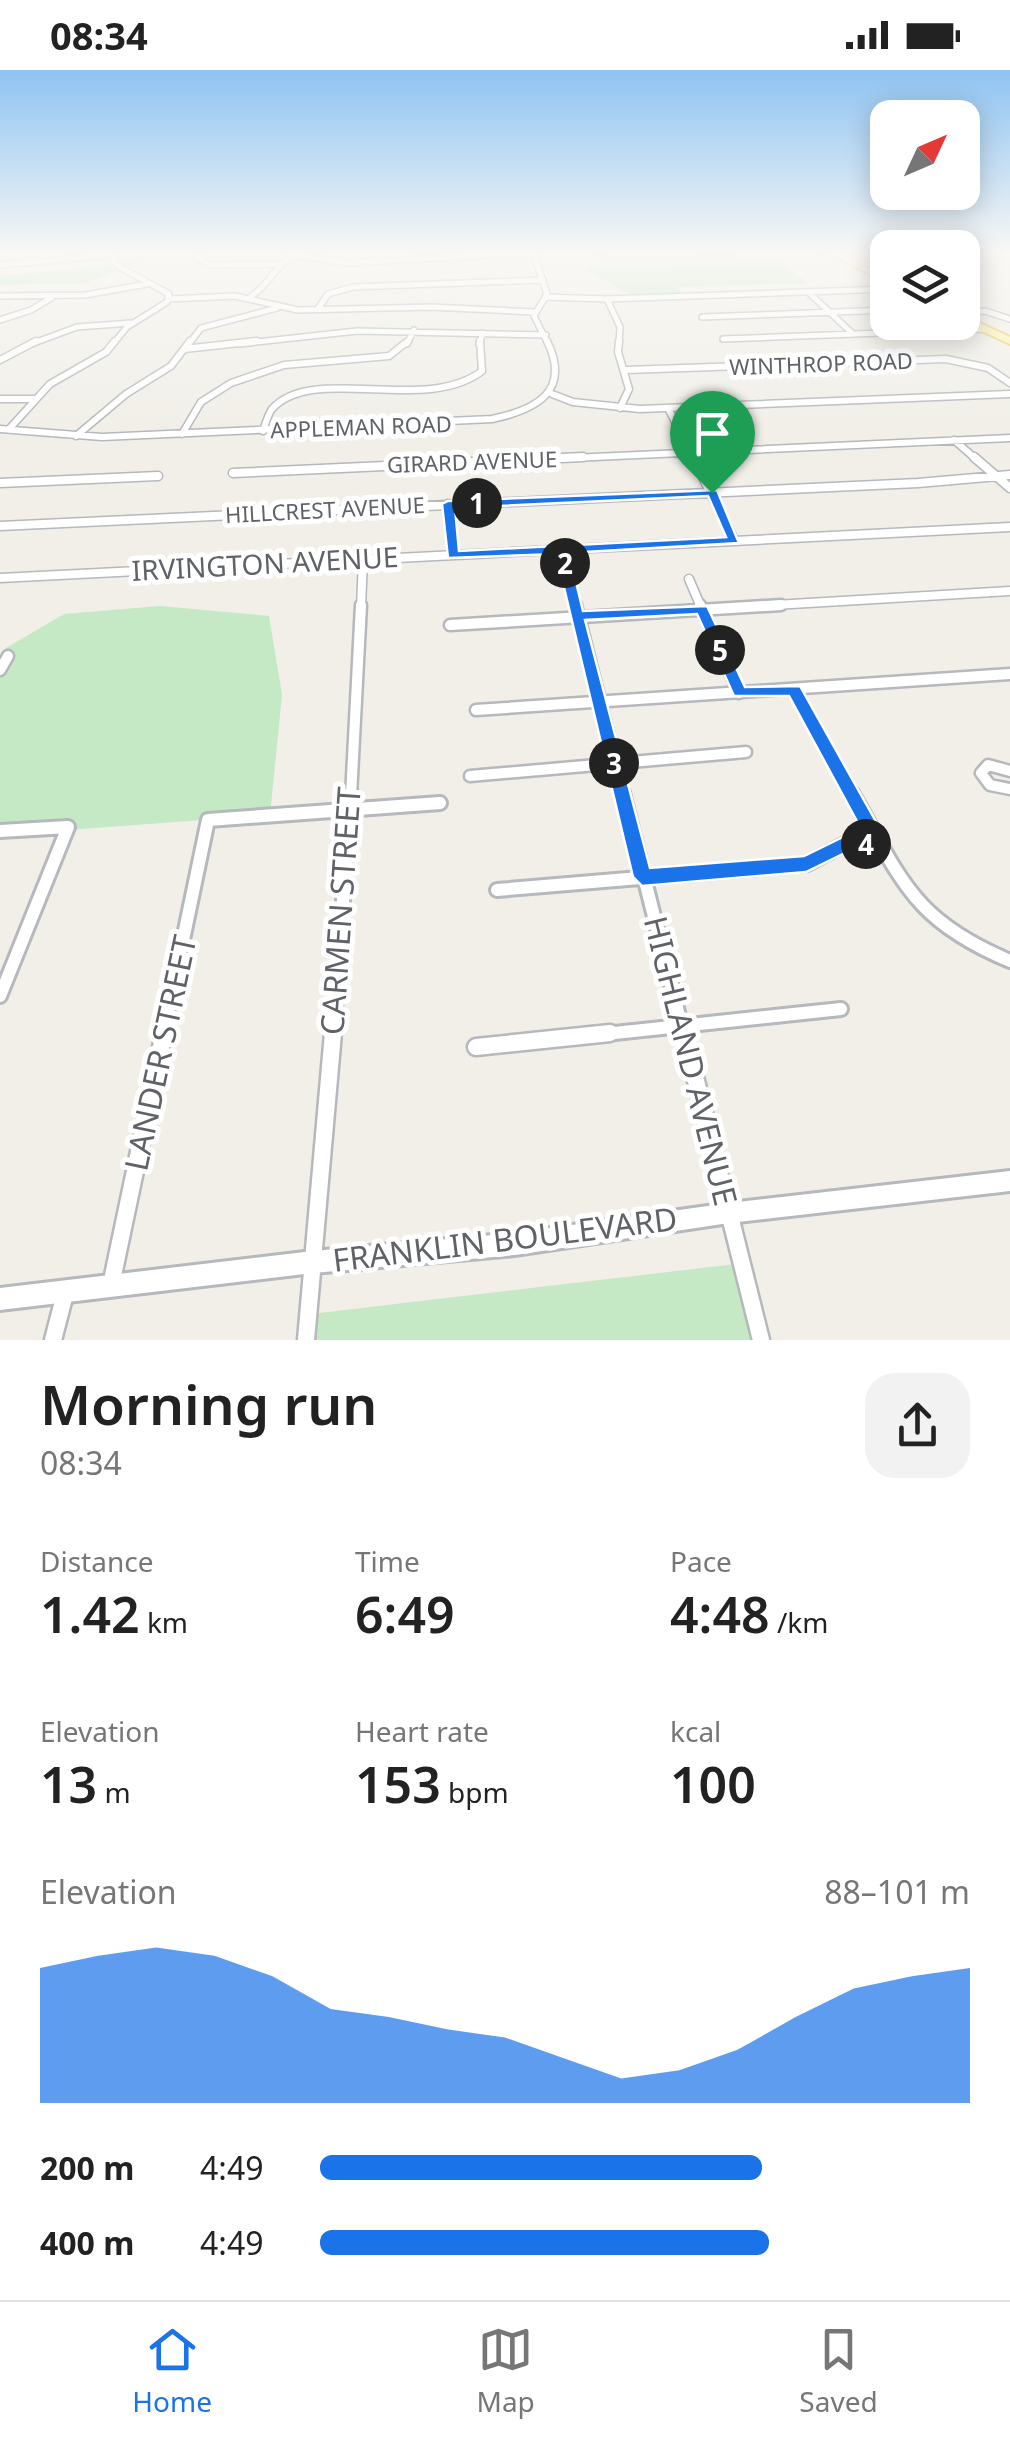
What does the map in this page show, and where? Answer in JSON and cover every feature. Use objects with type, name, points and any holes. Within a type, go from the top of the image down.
[{"type":"main road","points":[[980,326],[1010,342]]},
{"type":"street","points":[[0,320],[28,311]]},
{"type":"street","points":[[10,428],[50,384],[106,352],[132,323],[154,311]]},
{"type":"street","points":[[75,437],[116,402],[171,366],[195,332],[264,311]]},
{"type":"street","points":[[515,311],[534,312],[546,335],[555,376],[552,394],[574,402],[620,408],[668,408],[1010,394]]},
{"type":"street","points":[[613,311],[620,327],[618,352],[629,388],[620,408]]},
{"type":"street","points":[[702,316],[851,311]]},
{"type":"street","points":[[829,312],[853,334]]},
{"type":"street","points":[[0,360],[63,328],[93,322],[132,323]]},
{"type":"street","points":[[723,339],[984,329]]},
{"type":"street","points":[[184,348],[232,346],[322,333],[414,330],[546,335]]},
{"type":"street","points":[[182,434],[201,402],[230,383],[284,365],[388,356],[406,346],[414,330]]},
{"type":"street","points":[[263,431],[270,410],[300,394],[320,390],[440,389],[473,380],[482,370],[478,347],[483,333]]},
{"type":"street","name":"WINTHROP ROAD","points":[[626,370],[946,359],[988,368],[1010,383]]},
{"type":"street","name":"APPLEMAN ROAD","points":[[0,429],[75,437],[482,421],[524,412],[552,394]]},
{"type":"street","points":[[0,399],[34,398]]},
{"type":"street","points":[[668,408],[734,540]]},
{"type":"street","name":"GIRARD AVENUE","points":[[233,473],[1010,438]]},
{"type":"street","points":[[954,440],[1005,477],[1010,488]]},
{"type":"street","points":[[0,483],[158,476]]},
{"type":"street","name":"HILLCREST AVENUE","points":[[0,526],[1005,477]]},
{"type":"street","points":[[448,504],[453,555]]},
{"type":"street","name":"IRVINGTON AVENUE","points":[[0,578],[1010,527]]},
{"type":"street","name":"HIGHLAND AVENUE","points":[[562,550],[762,1340]]},
{"type":"street","name":"CARMEN STREET","points":[[306,1340],[347,874],[362,560]]},
{"type":"street","points":[[689,579],[740,692]]},
{"type":"street","points":[[450,625],[1010,591]]},
{"type":"street","points":[[0,670],[8,656]]},
{"type":"street","points":[[476,710],[1010,674]]},
{"type":"street","points":[[794,690],[913,900],[962,941],[1010,961]]},
{"type":"street","points":[[470,776],[746,752]]},
{"type":"street","points":[[1009,791],[990,785],[981,773],[988,764],[1010,771]]},
{"type":"street","points":[[348,807],[440,803]]},
{"type":"street","name":"LANDER STREET","points":[[111,1285],[208,820],[348,807]]},
{"type":"street","points":[[0,831],[68,826],[0,996]]},
{"type":"street","points":[[498,890],[806,864],[843,845],[878,843]]},
{"type":"street","points":[[476,1047],[841,1010]]},
{"type":"street","name":"FRANKLIN BOULEVARD","points":[[0,1299],[313,1262],[516,1244],[729,1213],[1010,1181]]},
{"type":"street","points":[[53,1340],[65,1292]]},
{"type":"green space","points":[[160,606],[269,616],[282,695],[270,815],[0,835],[0,660],[6,648],[64,614]]},
{"type":"green space","points":[[736,1264],[756,1340],[309,1340],[311,1314]]},
{"type":"route","points":[[712,493],[448,504],[453,555],[562,550],[577,616],[598,703],[642,877],[806,864],[843,845],[878,843],[794,690],[740,692],[702,609],[577,616],[562,550],[734,540],[712,493]]}]
